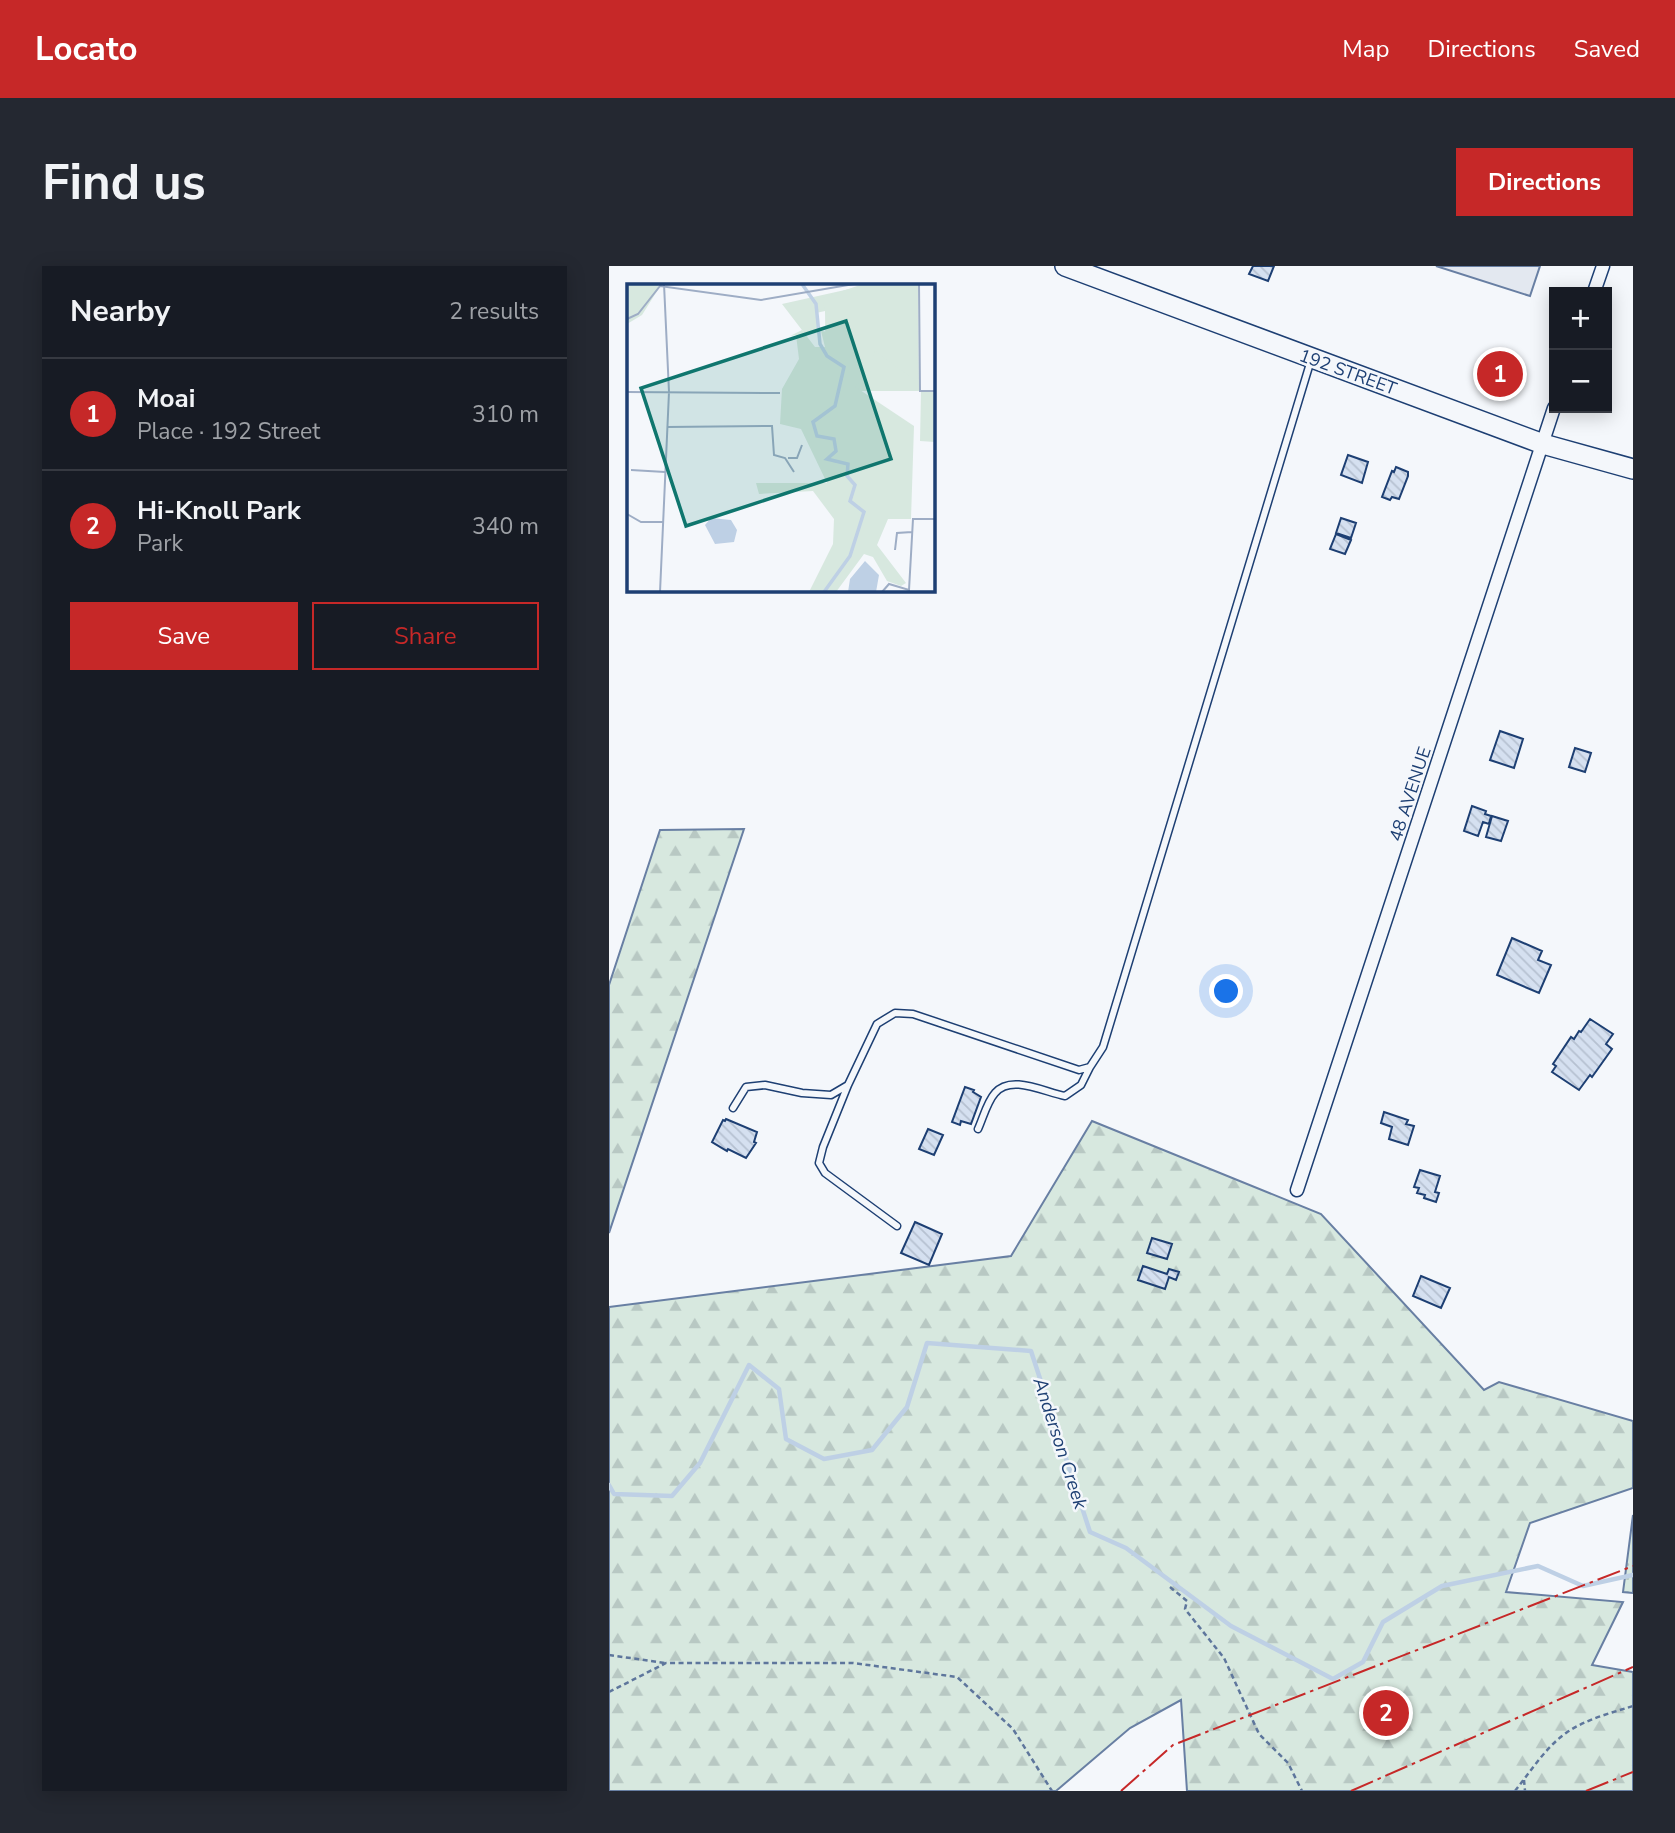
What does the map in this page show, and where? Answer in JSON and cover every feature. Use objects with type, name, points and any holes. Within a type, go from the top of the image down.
[{"type":"main road","name":"192 STREET","points":[[1065,266],[1543,444],[1633,469]]},
{"type":"street","points":[[1596,287],[1603,266]]},
{"type":"street","name":"48 AVENUE","points":[[1297,1191],[1553,413]]},
{"type":"lane","points":[[978,1129],[993,1094],[1003,1086],[1015,1083],[1065,1096],[1081,1085],[1103,1047],[1311,358]]},
{"type":"lane","points":[[897,1226],[825,1173],[819,1163],[848,1085],[877,1024],[895,1013],[913,1014],[1079,1070],[1090,1067]]},
{"type":"lane","points":[[733,1108],[746,1087],[765,1085],[802,1093],[831,1095],[848,1085]]},
{"type":"path","points":[[1170,1587],[1187,1601],[1185,1609],[1224,1658],[1259,1734],[1288,1763],[1302,1791]]},
{"type":"path","points":[[609,1655],[666,1663],[853,1662],[957,1677],[1013,1729],[1052,1791]]},
{"type":"path","points":[[609,1692],[666,1663]]},
{"type":"path","points":[[1515,1791],[1542,1755],[1567,1733],[1588,1722],[1633,1706]]},
{"type":"path","points":[[1524,1779],[1525,1791]]},
{"type":"green space","points":[[744,829],[609,1233],[609,985],[660,830]]},
{"type":"green space","points":[[1092,1121],[1321,1214],[1484,1390],[1499,1382],[1633,1421],[1633,1488],[1530,1523],[1506,1592],[1623,1602],[1592,1665],[1633,1672],[1633,1791],[1187,1791],[1181,1700],[1130,1728],[1056,1791],[609,1791],[609,1307],[1011,1256]]},
{"type":"green space","points":[[1633,1515],[1633,1593],[1623,1592]]},
{"type":"shaded area","points":[[1436,266],[1540,266],[1530,296]]},
{"type":"building","points":[[1253,266],[1274,266],[1268,281],[1249,274]]},
{"type":"building","points":[[1348,455],[1368,462],[1362,483],[1341,475]]},
{"type":"building","points":[[1396,467],[1408,472],[1408,476],[1399,499],[1392,497],[1390,500],[1382,497]]},
{"type":"building","points":[[1341,518],[1356,523],[1351,538],[1336,533]]},
{"type":"building","points":[[1336,534],[1351,540],[1345,554],[1330,549]]},
{"type":"building","points":[[1500,731],[1523,739],[1514,768],[1490,760]]},
{"type":"building","points":[[1575,748],[1591,753],[1585,772],[1569,767]]},
{"type":"building","points":[[1472,806],[1491,816],[1489,824],[1483,822],[1478,836],[1464,831]]},
{"type":"building","points":[[1492,816],[1508,821],[1501,841],[1486,837]]},
{"type":"building","points":[[1512,938],[1542,951],[1538,960],[1551,965],[1539,993],[1497,975]]},
{"type":"building","points":[[1590,1019],[1613,1034],[1606,1044],[1612,1049],[1579,1090],[1552,1072],[1556,1066],[1553,1064],[1571,1037],[1574,1039]]},
{"type":"building","points":[[965,1087],[974,1090],[973,1092],[981,1097],[971,1124],[961,1121],[960,1125],[952,1122]]},
{"type":"building","points":[[1384,1112],[1408,1120],[1406,1124],[1414,1126],[1408,1145],[1389,1139],[1392,1127],[1381,1123]]},
{"type":"building","points":[[726,1119],[757,1132],[756,1143],[746,1158],[712,1142]]},
{"type":"building","points":[[928,1129],[943,1135],[934,1155],[919,1149]]},
{"type":"building","points":[[1420,1170],[1440,1176],[1435,1192],[1439,1193],[1436,1202],[1424,1198],[1425,1195],[1417,1193],[1419,1188],[1414,1187]]},
{"type":"building","points":[[915,1222],[942,1234],[929,1265],[901,1253]]},
{"type":"building","points":[[1152,1238],[1172,1244],[1167,1259],[1147,1253]]},
{"type":"building","points":[[1143,1266],[1167,1274],[1169,1269],[1179,1272],[1176,1280],[1169,1277],[1165,1289],[1138,1280]]},
{"type":"building","points":[[1421,1276],[1450,1288],[1441,1308],[1413,1296]]},
{"type":"waterway","name":"Anderson Creek","points":[[609,1485],[614,1494],[672,1496],[700,1463],[749,1365],[779,1389],[786,1439],[824,1459],[872,1450],[907,1407],[927,1343],[1031,1351],[1090,1532],[1126,1548],[1231,1626],[1333,1679],[1363,1662],[1383,1622],[1442,1586],[1538,1566],[1583,1586],[1633,1575]]},
{"type":"power","points":[[1121,1791],[1173,1745],[1633,1566]]},
{"type":"power","points":[[1351,1791],[1633,1667]]},
{"type":"power","points":[[1586,1791],[1633,1772]]},
{"type":"place","name":"Moai","points":[[1500,374]]},
{"type":"place","name":"Hi-Knoll Park","points":[[1386,1713]]}]
